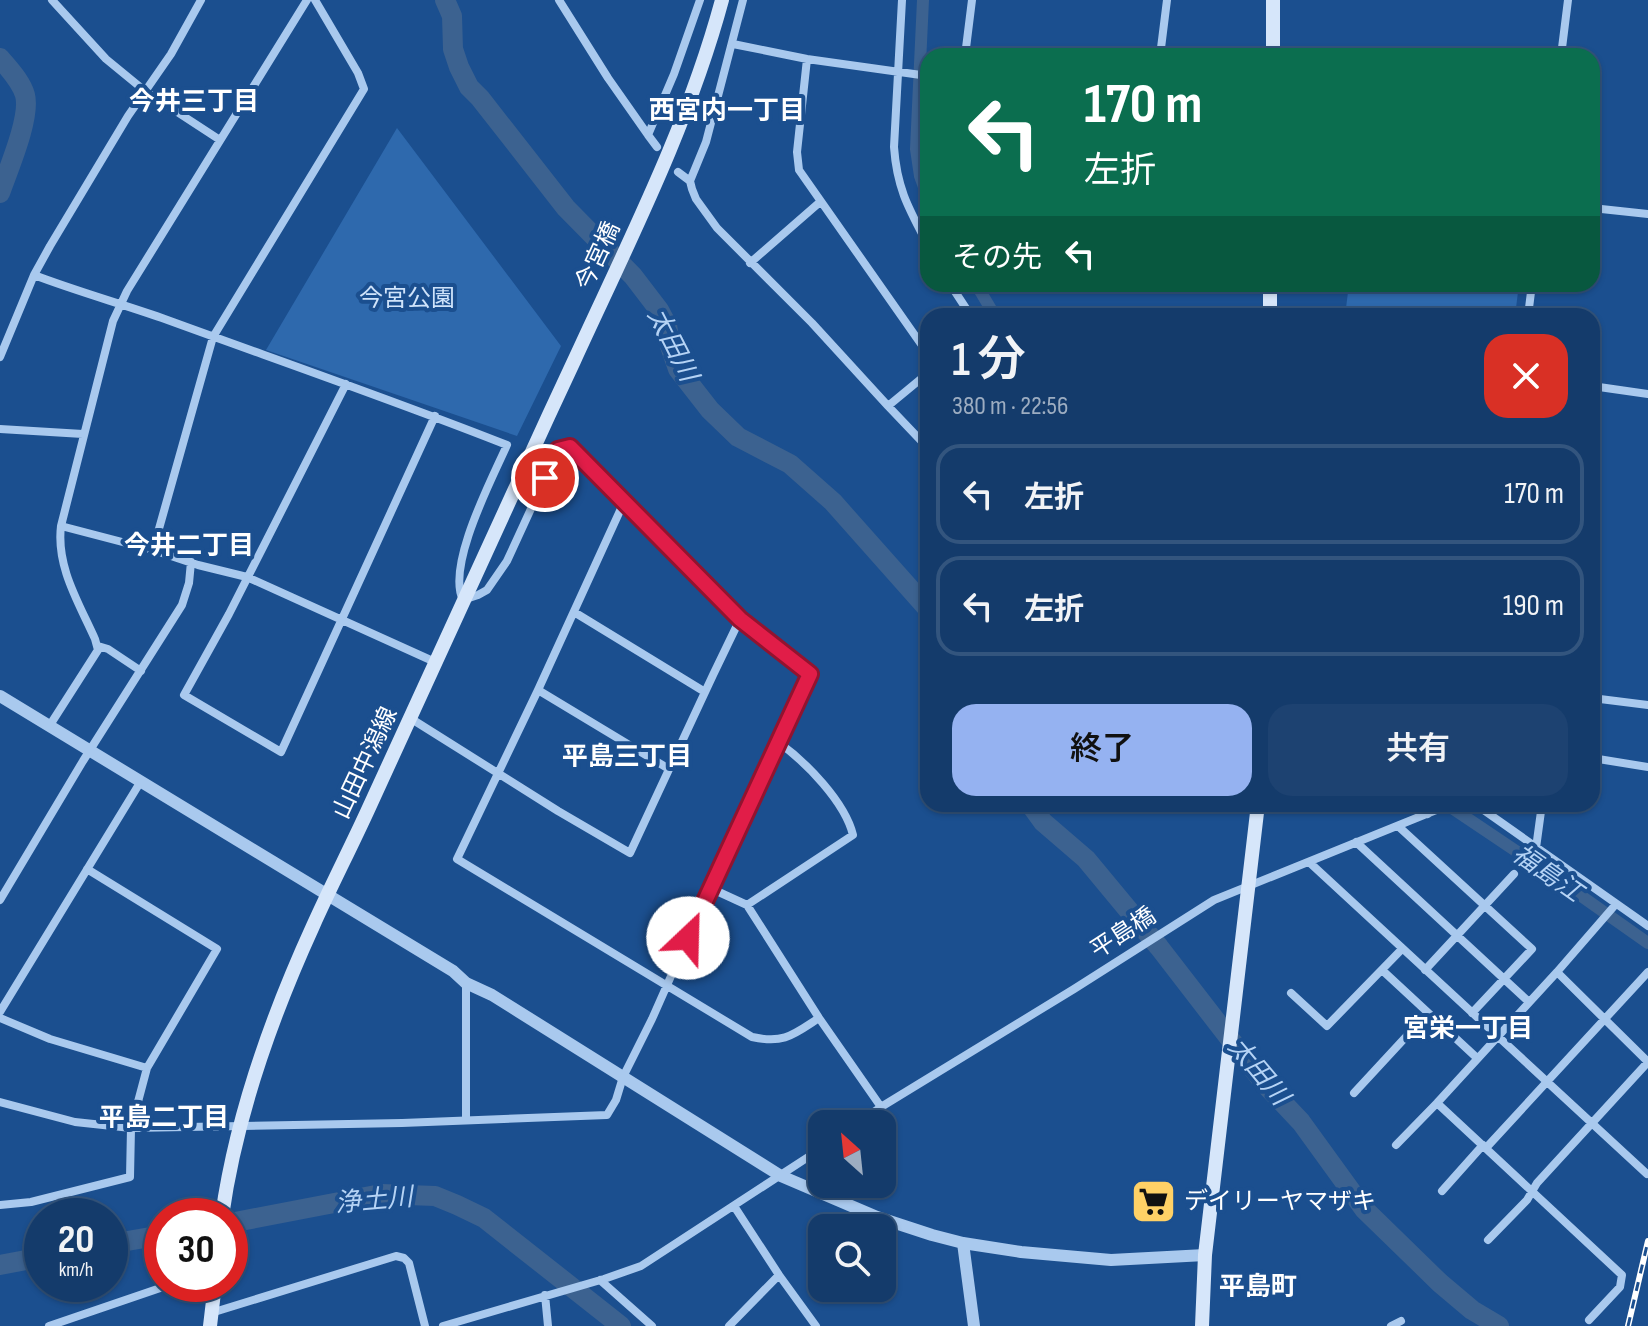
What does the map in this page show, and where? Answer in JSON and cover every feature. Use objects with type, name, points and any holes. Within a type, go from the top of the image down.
[{"type":"main road","name":"今宮橋","points":[[583,341],[684,117],[722,0]]},
{"type":"main road","points":[[1273,0],[1273,48]]},
{"type":"main road","name":"山田中潟線","points":[[226,1198],[239,1127],[292,976],[583,341]]},
{"type":"main road","points":[[1202,1326],[1205,1255],[1256,812]]},
{"type":"street","points":[[52,0],[106,59],[145,91],[220,140]]},
{"type":"street","points":[[0,357],[34,275],[57,233],[171,54],[199,3],[187,0]]},
{"type":"street","points":[[50,725],[98,650],[64,567],[59,540],[113,321],[120,304],[307,0]]},
{"type":"street","points":[[153,550],[213,337],[364,89],[315,0]]},
{"type":"street","points":[[559,0],[608,78],[657,147]]},
{"type":"street","points":[[648,135],[700,0]]},
{"type":"street","points":[[690,181],[706,142],[743,0]]},
{"type":"street","points":[[902,0],[902,74],[894,147],[897,175],[920,229]]},
{"type":"street","points":[[966,48],[972,0]]},
{"type":"street","points":[[1161,48],[1167,0]]},
{"type":"street","points":[[1562,48],[1568,0]]},
{"type":"street","points":[[733,44],[807,59],[920,75]]},
{"type":"street","points":[[807,59],[798,134],[799,170],[920,343]]},
{"type":"street","points":[[678,172],[690,181],[696,199],[717,228],[812,323],[920,440]]},
{"type":"street","points":[[750,263],[820,202]]},
{"type":"street","points":[[1600,209],[1648,214]]},
{"type":"street","points":[[0,1102],[75,1122],[131,1128],[402,1123],[607,1115],[810,674],[740,619],[570,447],[558,450],[507,561],[487,590],[463,600],[459,591],[464,550],[507,445],[346,384],[34,275]]},
{"type":"street","points":[[888,406],[920,380]]},
{"type":"street","points":[[346,384],[184,695],[281,752],[435,416]]},
{"type":"street","points":[[1600,387],[1648,394]]},
{"type":"street","points":[[0,429],[83,434]]},
{"type":"street","points":[[624,502],[457,859],[752,1037],[782,1040],[819,1018]]},
{"type":"street","points":[[61,526],[247,577],[435,662]]},
{"type":"street","points":[[0,900],[182,605],[191,562]]},
{"type":"street","points":[[574,612],[705,692]]},
{"type":"street","points":[[410,718],[630,853],[740,619]]},
{"type":"street","points":[[98,646],[108,649],[141,671]]},
{"type":"street","points":[[538,690],[669,769]]},
{"type":"street","points":[[0,696],[453,971],[466,983],[492,995],[781,1176],[877,1217],[963,1243],[1111,1260],[1205,1255]]},
{"type":"street","points":[[1600,699],[1648,705]]},
{"type":"street","points":[[747,905],[853,835],[850,824],[827,789],[805,764],[778,742]]},
{"type":"street","points":[[1600,759],[1648,767]]},
{"type":"street","points":[[0,1012],[141,781]]},
{"type":"street","name":"平島橋","points":[[877,1110],[1214,900],[1432,812]]},
{"type":"street","points":[[1486,812],[1615,906],[1648,926]]},
{"type":"street","points":[[1536,848],[1541,812]]},
{"type":"street","points":[[1398,826],[1532,949],[1472,1013]]},
{"type":"street","points":[[1356,842],[1529,1002]]},
{"type":"street","points":[[1309,862],[1647,1174]]},
{"type":"street","points":[[0,1205],[31,1202],[130,1177],[131,1128],[147,1068],[217,949],[87,869]]},
{"type":"street","points":[[1425,970],[1514,874]]},
{"type":"street","points":[[710,888],[747,905],[819,1018],[881,1107]]},
{"type":"street","points":[[1396,1145],[1615,906]]},
{"type":"street","points":[[1291,993],[1327,1026],[1402,949]]},
{"type":"street","points":[[1382,970],[1477,1058]]},
{"type":"street","points":[[1488,1240],[1648,1062],[1557,972]]},
{"type":"street","points":[[1442,1191],[1648,972]]},
{"type":"street","points":[[466,983],[466,1120]]},
{"type":"street","points":[[1354,1093],[1428,1013]]},
{"type":"street","points":[[0,1018],[50,1039],[147,1068]]},
{"type":"street","points":[[1437,1103],[1622,1275],[1620,1287],[1589,1320]]},
{"type":"street","points":[[443,1326],[641,1266],[808,1158]]},
{"type":"street","points":[[734,1206],[816,1326]]},
{"type":"street","points":[[963,1243],[974,1326]]},
{"type":"street","points":[[210,1319],[396,1256],[409,1263],[425,1326]]},
{"type":"street","points":[[729,1326],[779,1275]]},
{"type":"street","points":[[600,1280],[652,1326]]},
{"type":"street","points":[[49,1326],[144,1294]]},
{"type":"street","points":[[548,1294],[548,1326]]},
{"type":"street","points":[[477,1315],[478,1326]]},
{"type":"street","points":[[1391,1326],[1401,1321]]},
{"type":"green space","name":"今宮公園","points":[[397,128],[561,346],[517,436],[266,350]]},
{"type":"green space","points":[[1348,292],[1518,292],[1516,308],[1346,308]]},
{"type":"waterway","name":"太田川","points":[[445,0],[452,16],[453,49],[469,87],[566,208],[633,276],[659,310],[667,325],[678,369],[710,410],[738,437],[790,464],[833,502],[920,600]]},
{"type":"waterway","name":"福島江","points":[[921,48],[923,0]]},
{"type":"waterway","name":"浄土川","points":[[0,58],[21,85],[26,105],[18,144],[0,193]]},
{"type":"waterway","name":"福島江","points":[[920,64],[916,149],[920,176]]},
{"type":"waterway","name":"福島江","points":[[981,292],[990,308]]},
{"type":"waterway","name":"太田川","points":[[1036,812],[1086,859],[1159,947],[1264,1083],[1301,1122],[1364,1209],[1440,1283],[1472,1310],[1499,1326]]},
{"type":"waterway","name":"福島江","points":[[1458,812],[1648,943]]},
{"type":"waterway","name":"浄土川","points":[[248,1220],[381,1194],[435,1196],[484,1218],[621,1326]]},
{"type":"waterway","name":"浄土川","points":[[128,1241],[144,1238]]},
{"type":"waterway","name":"浄土川","points":[[0,1265],[24,1260]]},
{"type":"railway","points":[[1628,1326],[1648,1241]]},
{"type":"place","name":"デイリーヤマザキ","points":[[1153,1201]]},
{"type":"district","name":"今井三丁目","points":[[194,102]]},
{"type":"district","name":"西宮内一丁目","points":[[727,111]]},
{"type":"district","name":"今井二丁目","points":[[189,546]]},
{"type":"district","name":"平島三丁目","points":[[627,757]]},
{"type":"district","name":"宮栄一丁目","points":[[1468,1029]]},
{"type":"district","name":"平島二丁目","points":[[164,1118]]},
{"type":"district","name":"平島町","points":[[1258,1287]]},
{"type":"route","points":[[545,478],[558,450],[570,447],[740,619],[810,674],[688,938]]}]
